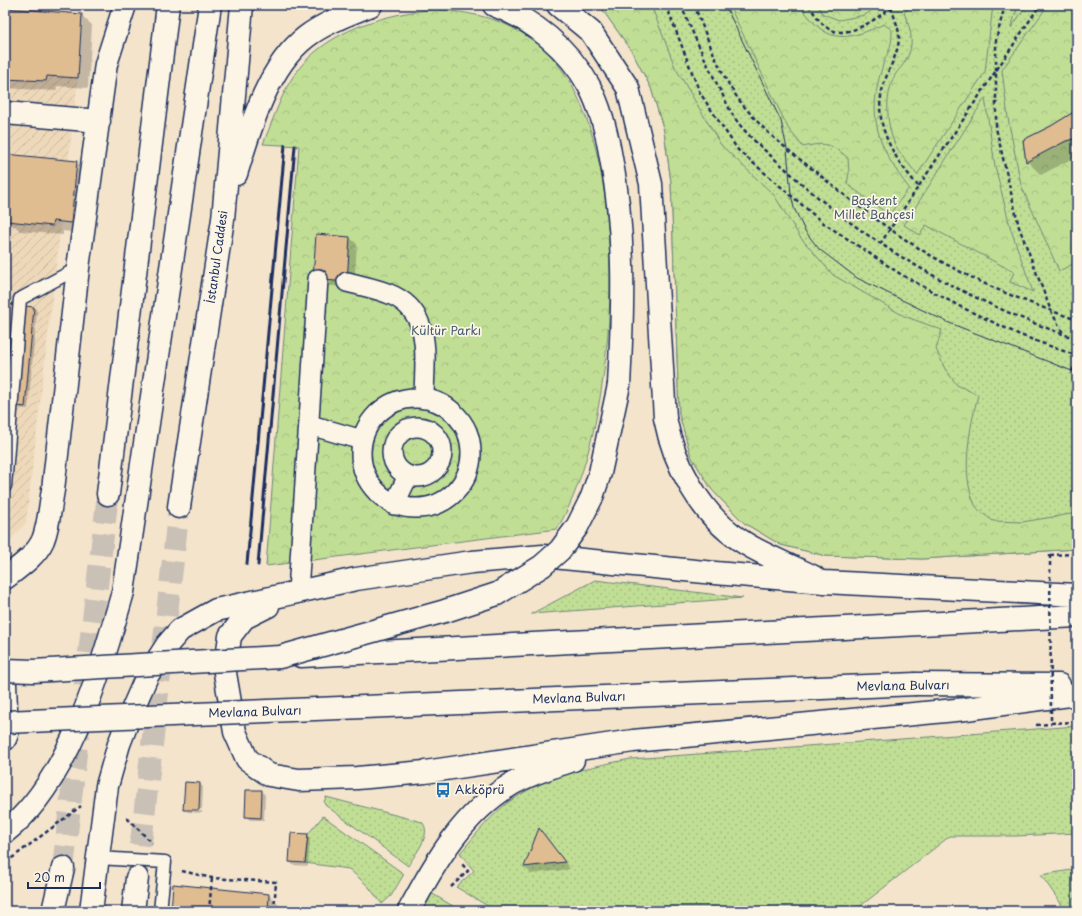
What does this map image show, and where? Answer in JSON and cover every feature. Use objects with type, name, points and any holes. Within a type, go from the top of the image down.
[{"type":"main road","points":[[5,578],[29,558],[42,541],[47,521],[53,490],[78,268],[106,64],[125,5]]},
{"type":"main road","points":[[108,494],[168,5]]},
{"type":"main road","points":[[5,832],[41,796],[69,746],[99,675],[123,592],[210,5]]},
{"type":"main road","name":"İstanbul Caddesi","points":[[179,507],[223,219],[242,5]]},
{"type":"main road","points":[[223,219],[254,119],[271,82],[283,62],[305,38],[320,29],[371,5]]},
{"type":"main road","points":[[280,657],[497,594],[542,566],[560,550],[577,527],[592,496],[600,473],[619,385],[623,312],[621,222],[608,139],[597,104],[589,85],[559,46],[538,28],[522,17],[494,5]]},
{"type":"main road","points":[[558,5],[591,32],[628,88],[651,184],[665,418],[669,440],[679,464],[710,514],[740,540],[824,582]]},
{"type":"main road","points":[[5,113],[99,121]]},
{"type":"main road","points":[[91,911],[106,792],[119,744],[147,676],[167,645],[180,630],[216,610],[356,579],[472,562],[543,556],[824,582],[1077,595]]},
{"type":"main road","points":[[298,592],[244,618],[230,636],[225,673],[235,732],[247,759],[269,774],[299,780],[357,778],[404,774],[633,741],[966,709],[1077,694]]},
{"type":"main road","points":[[5,670],[32,671],[93,668],[1077,616]]},
{"type":"main road","points":[[5,684],[5,739]]},
{"type":"main road","name":"Mevlana Bulvarı","points":[[5,722],[916,684],[1077,685]]},
{"type":"main road","points":[[409,911],[428,873],[458,831],[497,795],[512,784],[538,772],[633,741]]},
{"type":"main road","points":[[53,911],[63,868],[57,911]]},
{"type":"main road","points":[[133,911],[137,878]]},
{"type":"street","points":[[298,592],[310,425],[318,279]]},
{"type":"street","points":[[347,282],[394,296],[416,313],[424,335],[431,400],[426,429]]},
{"type":"street","points":[[402,399],[431,400],[448,408],[464,425],[471,448],[469,469],[463,483],[455,493],[444,501],[432,507],[420,509],[407,508],[382,498],[366,478],[361,466],[363,436],[373,418],[391,403],[402,399]]},
{"type":"street","points":[[310,425],[363,436],[392,446]]},
{"type":"street","points":[[416,427],[426,429],[437,437],[441,445],[441,461],[431,474],[423,478],[408,476],[399,470],[394,463],[391,455],[392,446],[395,438],[408,428],[416,427]]},
{"type":"street","points":[[441,461],[469,469]]},
{"type":"street","points":[[394,504],[408,476]]},
{"type":"lane","points":[[5,486],[20,299],[78,268]]},
{"type":"lane","points":[[98,858],[165,862],[160,911]]},
{"type":"path","points":[[666,5],[700,94],[738,150],[822,222],[902,275],[961,307],[1020,335],[1077,356]]},
{"type":"path","points":[[681,5],[712,74],[734,117],[767,154],[837,213],[880,244],[935,278],[1077,340]]},
{"type":"path","points":[[694,5],[728,82],[748,112],[787,149],[864,212],[963,273],[1051,311],[1077,320]]},
{"type":"path","points":[[809,5],[818,18],[830,29],[844,32],[863,26],[894,5]]},
{"type":"path","points":[[1005,5],[996,40],[996,128],[1018,227],[1051,311],[1064,335]]},
{"type":"path","points":[[880,244],[996,68],[1040,5]]},
{"type":"path","points":[[891,8],[899,35],[894,59],[882,88],[881,117],[889,145],[905,171],[918,186]]},
{"type":"path","points":[[1072,371],[1077,363]]},
{"type":"path","points":[[1077,554],[1050,555],[1051,720],[1052,724],[1077,722]]},
{"type":"path","points":[[5,870],[8,861],[83,805]]},
{"type":"path","points":[[125,816],[153,844]]},
{"type":"path","points":[[180,871],[212,878],[276,882],[274,911]]},
{"type":"path","points":[[209,911],[212,878]]},
{"type":"shaded area","points":[[5,5],[82,14],[78,78],[26,523],[5,545]]},
{"type":"green space","name":"Başkent Millet Bahçesi","points":[[599,5],[1077,5],[1077,549],[922,559],[826,556],[781,545],[744,523],[712,490],[691,456],[679,414],[671,182],[664,131],[651,88],[631,50]]},
{"type":"green space","points":[[599,5],[651,5],[675,67],[721,145],[774,195],[800,237],[833,275],[904,316],[942,330],[936,349],[945,369],[957,385],[978,395],[972,421],[967,465],[970,493],[978,509],[993,521],[1022,522],[1077,513],[1077,549],[922,559],[826,556],[781,545],[744,523],[712,490],[691,456],[679,414],[671,182],[664,131],[651,88],[631,50]]},
{"type":"green space","points":[[729,5],[801,5],[810,19],[822,30],[839,36],[857,35],[884,24],[892,30],[890,47],[877,86],[875,102],[876,118],[878,132],[883,146],[890,160],[909,188],[889,215],[847,184],[849,173],[848,158],[837,149],[827,145],[816,144],[803,147],[788,128]]},
{"type":"green space","points":[[818,5],[879,5],[865,15],[839,20],[823,14]]},
{"type":"green space","points":[[911,5],[993,5],[985,72],[917,175],[898,150],[894,142],[888,117],[888,99],[892,83],[895,75],[909,54],[911,36],[909,25],[904,13]]},
{"type":"green space","points":[[1018,5],[1027,5],[1011,28]]},
{"type":"green space","points":[[1048,5],[1077,5],[1077,110],[1051,126],[1023,140],[1026,161],[1066,141],[1077,138],[1077,262],[1059,271],[1021,185],[1008,118],[1002,70]]},
{"type":"green space","name":"Kültür Parkı","points":[[428,10],[461,12],[477,15],[523,33],[549,54],[577,96],[597,152],[607,217],[610,287],[606,358],[595,425],[578,483],[557,529],[266,566],[299,146],[263,144],[284,92],[299,68],[314,53],[330,41],[348,31],[368,23],[388,17]]},
{"type":"green space","points":[[985,98],[995,166],[1011,230],[1033,292],[1010,282],[1014,272],[926,225],[920,235],[904,225]]},
{"type":"green space","points":[[595,580],[743,598],[531,614]]},
{"type":"green space","points":[[1077,726],[1077,833],[1016,836],[950,836],[854,911],[496,911],[456,887],[474,871],[460,853],[485,824],[505,805],[527,791],[555,778],[600,765],[631,759]]},
{"type":"green space","points":[[326,797],[422,822],[425,827],[424,838],[422,844],[408,866],[325,805],[324,802]]},
{"type":"green space","points":[[323,816],[404,874],[391,896],[382,904],[368,886],[349,869],[305,863],[308,834]]},
{"type":"green space","points":[[1077,869],[1077,911],[1066,911],[1041,875]]},
{"type":"green space","points":[[431,893],[461,911],[422,911]]},
{"type":"building","points":[[5,8],[82,14],[78,78],[47,76],[46,81],[5,79]]},
{"type":"building","points":[[1077,110],[1077,138],[1066,141],[1026,162],[1023,140],[1051,126]]},
{"type":"building","points":[[5,154],[77,161],[71,223],[53,221],[52,226],[8,221],[9,217],[5,216]]},
{"type":"building","points":[[316,234],[350,237],[347,282],[313,279]]},
{"type":"building","points":[[5,304],[34,307],[25,407],[5,404]]},
{"type":"building","points":[[185,782],[200,783],[199,810],[183,810]]},
{"type":"building","points":[[246,790],[262,790],[261,818],[245,817]]},
{"type":"building","points":[[539,828],[565,862],[524,867]]},
{"type":"building","points":[[291,833],[308,834],[305,863],[289,862]]},
{"type":"building","points":[[173,884],[269,894],[268,911],[171,911]]},
{"type":"tunnel","points":[[85,686],[108,494]]},
{"type":"tunnel","points":[[137,878],[179,507]]},
{"type":"tunnel","points":[[63,868],[79,728]]},
{"type":"tram line","points":[[725,5],[781,121],[787,149],[791,194],[794,208],[805,231],[819,249],[857,278],[947,322],[1077,373]]},
{"type":"railway","points":[[247,564],[285,145]]},
{"type":"railway","points":[[258,565],[295,146]]},
{"type":"place","name":"Akköprü","points":[[443,790]]}]
